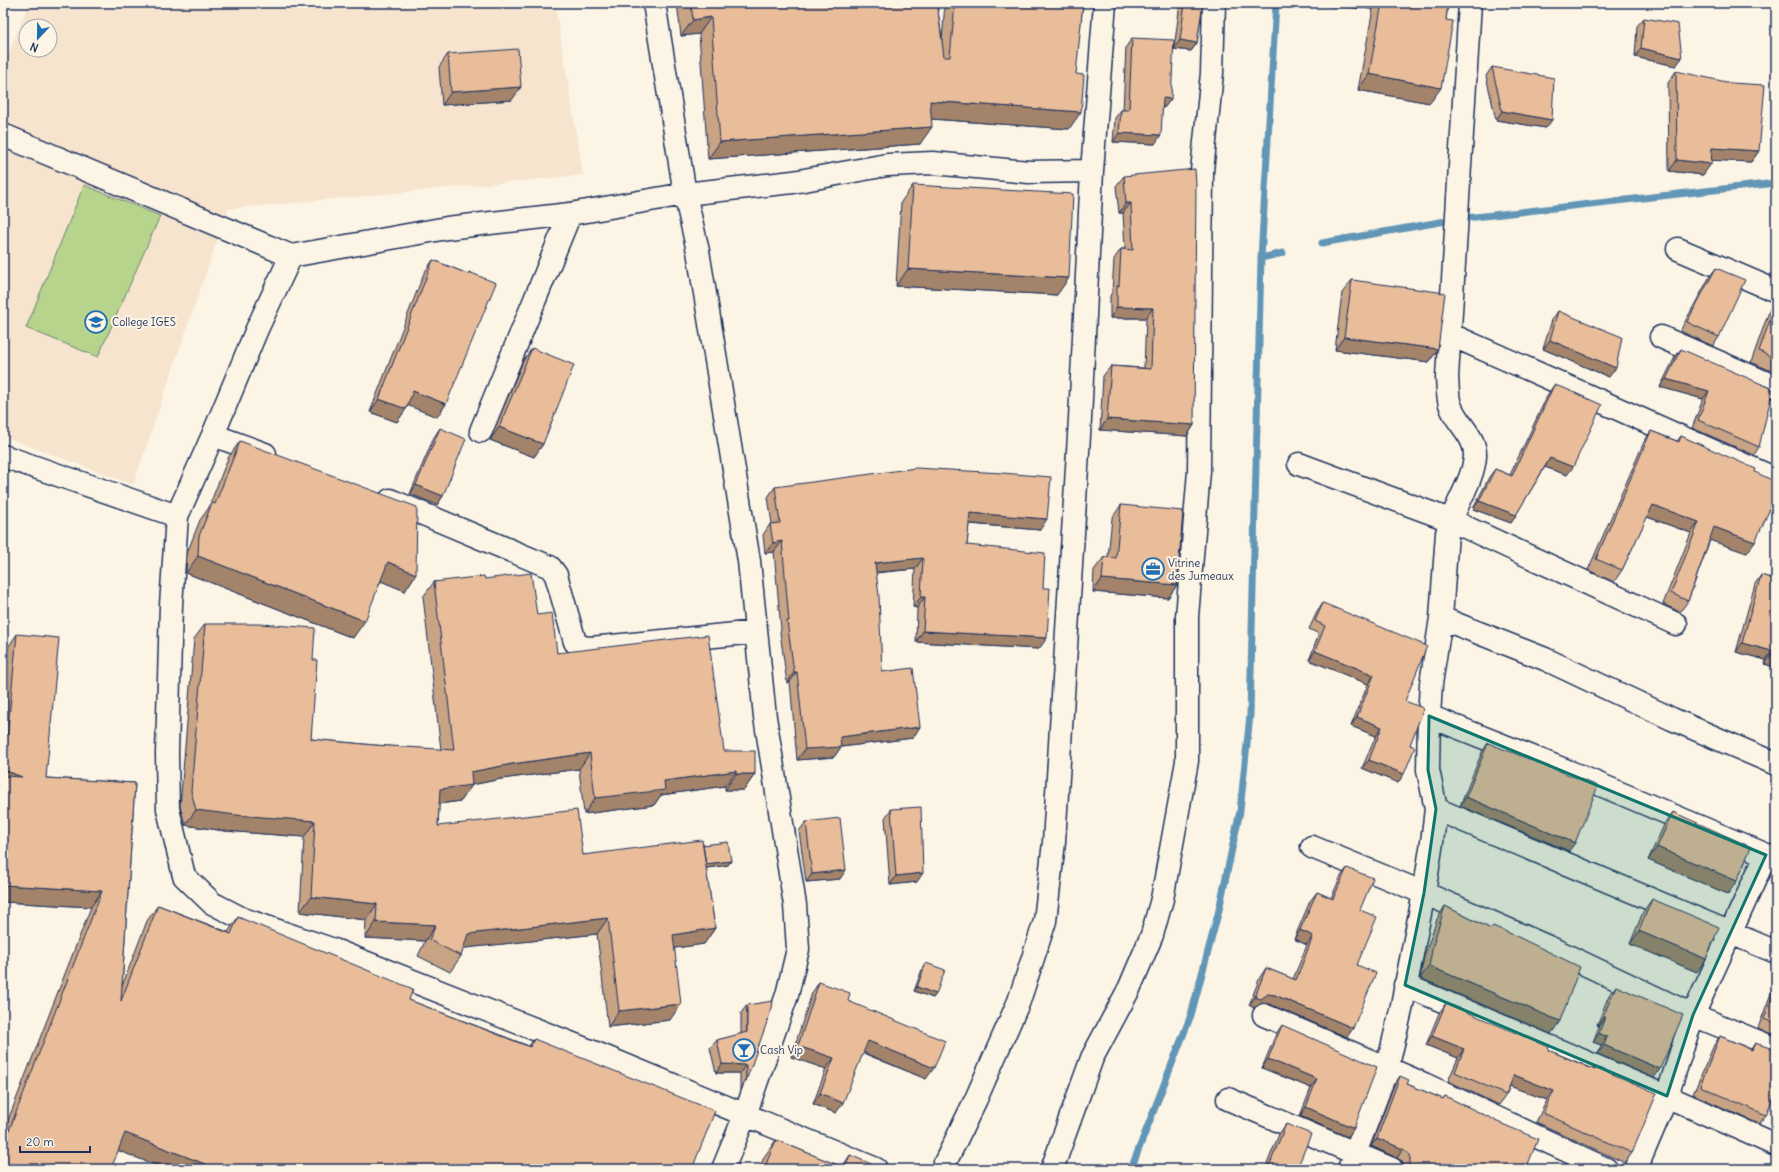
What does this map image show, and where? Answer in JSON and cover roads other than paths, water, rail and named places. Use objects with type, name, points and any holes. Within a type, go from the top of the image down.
[{"type":"street","points":[[654,3],[685,194],[698,251],[718,368],[749,561],[765,717],[795,905],[798,949],[787,995],[745,1115],[723,1169]]},
{"type":"street","points":[[942,1169],[976,1099],[1019,1001],[1045,921],[1054,834],[1080,420],[1092,171],[1105,3]]},
{"type":"street","points":[[1052,1169],[1092,1058],[1129,989],[1152,935],[1162,899],[1187,761],[1187,617],[1199,471],[1202,171],[1212,73],[1214,3]]},
{"type":"street","points":[[1352,1161],[1387,1069],[1406,986],[1424,893],[1436,809],[1428,770],[1429,716],[1431,684],[1441,618],[1447,533],[1450,520],[1471,474],[1475,455],[1469,433],[1459,422],[1450,407],[1447,377],[1470,3]]},
{"type":"street","points":[[3,135],[291,256],[447,228],[570,214],[685,194],[793,182],[887,165],[933,163],[1028,172],[1092,171]]},
{"type":"street","points":[[480,431],[570,214]]},
{"type":"street","points":[[1678,249],[1776,291]]},
{"type":"street","points":[[291,256],[256,328],[213,435],[177,516],[171,605],[167,753],[168,809],[184,876],[212,903],[243,919],[334,950],[604,1056],[876,1169]]},
{"type":"street","points":[[1449,334],[1776,479]]},
{"type":"street","points":[[1661,337],[1776,387]]},
{"type":"street","points":[[213,435],[286,462]]},
{"type":"street","points":[[3,456],[177,516]]},
{"type":"street","points":[[1298,464],[1450,520],[1676,624]]},
{"type":"street","points":[[373,494],[417,510],[550,567],[556,575],[576,642],[582,647],[591,648],[756,632]]},
{"type":"street","points":[[1441,618],[1545,659],[1672,719],[1776,764]]},
{"type":"street","points":[[1429,716],[1570,772],[1771,857],[1731,932],[1693,1015],[1667,1096],[1636,1169]]},
{"type":"street","points":[[1436,809],[1776,952]]},
{"type":"street","points":[[1312,847],[1424,893],[1553,949],[1693,1015],[1776,1049]]},
{"type":"street","points":[[1406,986],[1667,1096],[1776,1145]]},
{"type":"street","points":[[1264,1014],[1606,1169]]},
{"type":"street","points":[[1228,1099],[1352,1161],[1392,1169]]},
{"type":"waterway","points":[[1131,1169],[1191,1015],[1219,910],[1240,811],[1250,715],[1261,258],[1276,3]]},
{"type":"waterway","points":[[1322,243],[1457,219],[1776,183]]},
{"type":"waterway","points":[[1261,258],[1283,253]]},
{"type":"place","name":"College IGES","points":[[96,322]]},
{"type":"place","name":"Vitrine des Jumeaux","points":[[1153,569]]},
{"type":"place","name":"Cash Vip","points":[[744,1050]]}]
